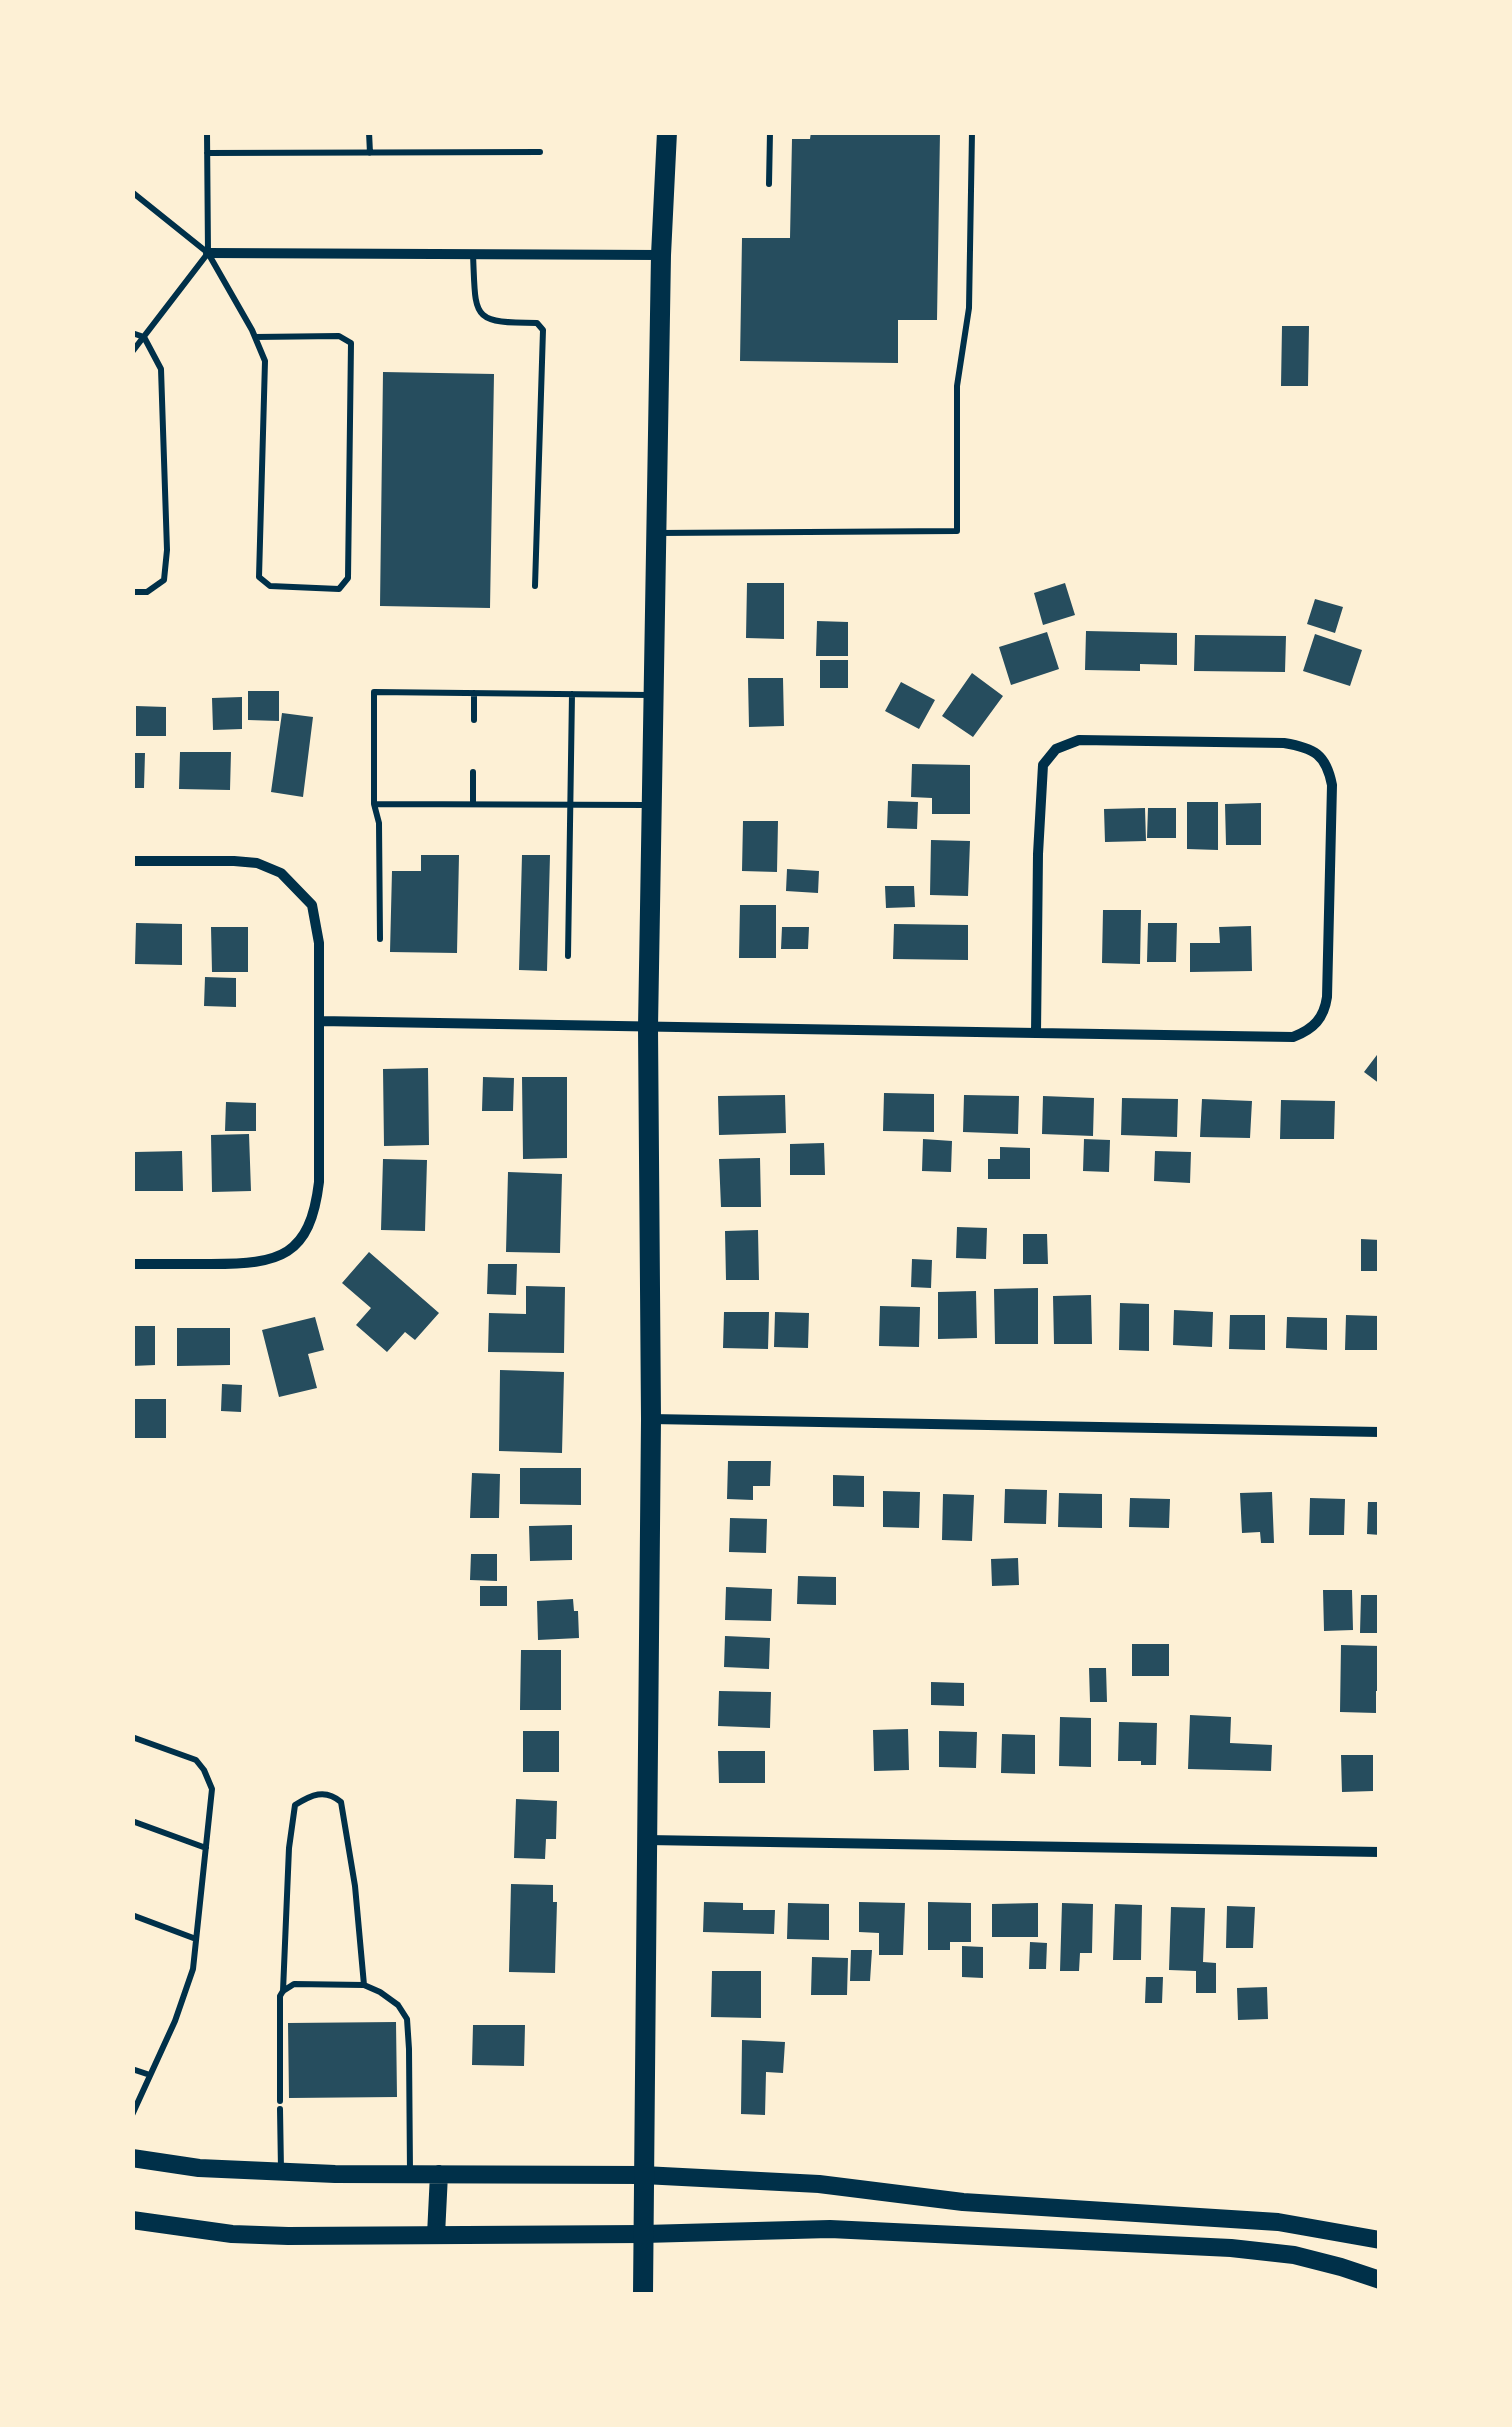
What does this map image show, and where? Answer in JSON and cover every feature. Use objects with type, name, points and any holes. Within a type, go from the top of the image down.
[{"type":"main road","points":[[643,2294],[651,1419],[648,1027],[661,255],[667,132]]},
{"type":"street","points":[[208,253],[661,255]]},
{"type":"street","points":[[319,1021],[648,1027],[1294,1037],[1318,1023],[1327,997],[1332,785],[1323,759],[1305,747],[1284,743],[1079,740],[1056,749],[1043,765],[1041,783],[1036,1033]]},
{"type":"street","points":[[132,861],[257,863],[289,880],[312,905],[319,943],[319,1182],[316,1210],[308,1228],[288,1252],[252,1264],[132,1264]]},
{"type":"street","points":[[651,1419],[1380,1432]]},
{"type":"street","points":[[647,1840],[1380,1852]]},
{"type":"street","points":[[132,2158],[199,2168],[643,2175],[819,2184],[964,2202],[1278,2222],[1378,2238]]},
{"type":"street","points":[[436,2236],[439,2174]]},
{"type":"street","points":[[132,2220],[232,2234],[436,2236],[830,2229],[1231,2248],[1341,2266],[1380,2280]]},
{"type":"lane","points":[[132,352],[208,253],[207,132]]},
{"type":"lane","points":[[368,132],[370,153]]},
{"type":"lane","points":[[769,184],[770,132]]},
{"type":"lane","points":[[657,533],[957,532],[957,386],[969,308],[972,132]]},
{"type":"lane","points":[[207,153],[540,152]]},
{"type":"lane","points":[[132,192],[208,253],[266,360],[259,577],[270,586],[339,589],[348,578],[351,343],[338,336],[255,337]]},
{"type":"lane","points":[[473,255],[475,295],[482,315],[491,322],[537,323],[542,330],[535,586]]},
{"type":"lane","points":[[132,333],[144,338],[161,369],[166,550],[164,580],[147,592],[132,592]]},
{"type":"lane","points":[[380,939],[374,692],[654,695]]},
{"type":"lane","points":[[474,693],[474,720]]},
{"type":"lane","points":[[568,956],[572,694]]},
{"type":"lane","points":[[473,772],[473,804]]},
{"type":"lane","points":[[374,804],[652,804]]},
{"type":"lane","points":[[132,1737],[196,1760],[212,1789],[193,1969],[175,2020],[132,2115]]},
{"type":"lane","points":[[283,1991],[289,1848],[295,1805],[319,1793],[333,1794],[341,1802],[355,1886],[364,1986]]},
{"type":"lane","points":[[132,1822],[206,1848]]},
{"type":"lane","points":[[132,1915],[196,1939]]},
{"type":"lane","points":[[281,2171],[280,1996],[294,1984],[364,1986],[398,2005],[407,2019],[410,2174]]},
{"type":"lane","points":[[132,2069],[150,2075]]},
{"type":"building","points":[[811,132],[940,132],[937,320],[898,320],[898,363],[740,361],[742,238],[790,238],[792,139],[810,139]]},
{"type":"building","points":[[1282,326],[1309,326],[1308,386],[1281,386]]},
{"type":"building","points":[[383,372],[494,374],[490,608],[380,606]]},
{"type":"building","points":[[747,583],[784,583],[784,639],[746,638]]},
{"type":"building","points":[[1065,583],[1075,615],[1043,625],[1034,593]]},
{"type":"building","points":[[1315,599],[1343,607],[1335,633],[1307,624]]},
{"type":"building","points":[[817,621],[848,622],[848,656],[816,656]]},
{"type":"building","points":[[1086,631],[1177,633],[1177,665],[1140,664],[1140,671],[1085,670]]},
{"type":"building","points":[[1047,632],[1059,669],[1011,685],[999,647]]},
{"type":"building","points":[[1315,634],[1362,650],[1350,686],[1303,671]]},
{"type":"building","points":[[1195,635],[1286,636],[1285,672],[1194,671]]},
{"type":"building","points":[[820,660],[848,660],[848,688],[820,688]]},
{"type":"building","points":[[972,673],[1003,696],[973,737],[942,716]]},
{"type":"building","points":[[748,678],[783,678],[784,726],[749,727]]},
{"type":"building","points":[[901,682],[935,700],[919,729],[885,711]]},
{"type":"building","points":[[248,691],[279,691],[279,721],[248,720]]},
{"type":"building","points":[[242,697],[242,729],[213,730],[212,698]]},
{"type":"building","points":[[136,706],[166,707],[166,736],[136,736]]},
{"type":"building","points":[[282,713],[313,717],[303,797],[271,792]]},
{"type":"building","points":[[180,752],[231,752],[230,790],[179,789]]},
{"type":"building","points":[[132,753],[145,753],[144,788],[132,788]]},
{"type":"building","points":[[912,764],[970,765],[970,814],[932,814],[932,798],[911,797]]},
{"type":"building","points":[[888,801],[918,802],[917,829],[887,828]]},
{"type":"building","points":[[1187,802],[1218,802],[1218,850],[1187,849]]},
{"type":"building","points":[[1261,803],[1261,845],[1226,845],[1225,804]]},
{"type":"building","points":[[1145,808],[1146,841],[1105,842],[1104,809]]},
{"type":"building","points":[[1148,808],[1176,808],[1176,838],[1147,838]]},
{"type":"building","points":[[743,821],[778,821],[777,872],[742,871]]},
{"type":"building","points":[[931,840],[970,841],[968,896],[930,895]]},
{"type":"building","points":[[421,855],[459,855],[457,953],[390,952],[392,871],[421,871]]},
{"type":"building","points":[[522,855],[550,855],[547,971],[519,970]]},
{"type":"building","points":[[787,869],[819,871],[818,893],[786,891]]},
{"type":"building","points":[[885,886],[914,886],[915,907],[886,908]]},
{"type":"building","points":[[740,905],[776,905],[776,958],[739,958]]},
{"type":"building","points":[[1103,910],[1141,910],[1140,964],[1102,963]]},
{"type":"building","points":[[136,923],[182,924],[182,965],[135,964]]},
{"type":"building","points":[[1148,923],[1177,923],[1176,962],[1147,962]]},
{"type":"building","points":[[894,924],[968,925],[968,960],[893,959]]},
{"type":"building","points":[[1251,926],[1252,971],[1190,972],[1190,943],[1220,943],[1219,927]]},
{"type":"building","points":[[211,927],[248,927],[248,972],[212,972]]},
{"type":"building","points":[[782,927],[809,927],[808,949],[781,949]]},
{"type":"building","points":[[205,977],[236,978],[236,1007],[204,1006]]},
{"type":"building","points":[[1380,1051],[1380,1084],[1364,1072]]},
{"type":"building","points":[[428,1068],[429,1145],[384,1146],[383,1069]]},
{"type":"building","points":[[483,1077],[514,1078],[513,1111],[482,1111]]},
{"type":"building","points":[[522,1077],[567,1077],[567,1158],[523,1159]]},
{"type":"building","points":[[884,1093],[934,1094],[934,1132],[883,1131]]},
{"type":"building","points":[[785,1095],[786,1133],[719,1135],[718,1096]]},
{"type":"building","points":[[964,1095],[1019,1096],[1018,1134],[963,1132]]},
{"type":"building","points":[[1043,1096],[1094,1098],[1093,1136],[1042,1134]]},
{"type":"building","points":[[1122,1098],[1178,1099],[1177,1137],[1121,1135]]},
{"type":"building","points":[[1202,1099],[1252,1101],[1250,1138],[1200,1137]]},
{"type":"building","points":[[1281,1100],[1335,1101],[1334,1139],[1280,1139]]},
{"type":"building","points":[[226,1102],[256,1103],[256,1131],[225,1131]]},
{"type":"building","points":[[249,1134],[251,1191],[212,1192],[211,1135]]},
{"type":"building","points":[[923,1139],[952,1141],[951,1172],[922,1171]]},
{"type":"building","points":[[1084,1139],[1110,1140],[1109,1172],[1083,1171]]},
{"type":"building","points":[[824,1143],[825,1175],[790,1175],[790,1144]]},
{"type":"building","points":[[1000,1147],[1030,1148],[1030,1179],[988,1179],[988,1159],[1000,1159]]},
{"type":"building","points":[[182,1151],[183,1191],[135,1191],[135,1152]]},
{"type":"building","points":[[1155,1151],[1191,1152],[1190,1183],[1154,1181]]},
{"type":"building","points":[[760,1158],[761,1207],[721,1207],[719,1159]]},
{"type":"building","points":[[383,1159],[427,1160],[425,1231],[381,1230]]},
{"type":"building","points":[[508,1172],[562,1174],[560,1253],[506,1252]]},
{"type":"building","points":[[957,1227],[987,1228],[986,1259],[956,1258]]},
{"type":"building","points":[[758,1230],[759,1280],[726,1280],[725,1231]]},
{"type":"building","points":[[1023,1234],[1047,1234],[1048,1264],[1023,1264]]},
{"type":"building","points":[[1361,1239],[1380,1240],[1380,1271],[1361,1271]]},
{"type":"building","points":[[369,1252],[439,1313],[415,1340],[405,1332],[387,1352],[356,1325],[371,1308],[342,1283]]},
{"type":"building","points":[[912,1259],[932,1260],[931,1288],[911,1287]]},
{"type":"building","points":[[488,1264],[517,1264],[516,1295],[487,1294]]},
{"type":"building","points":[[526,1286],[565,1287],[564,1353],[488,1352],[489,1313],[526,1314]]},
{"type":"building","points":[[1038,1288],[1038,1344],[995,1344],[994,1289]]},
{"type":"building","points":[[976,1291],[977,1338],[938,1339],[938,1292]]},
{"type":"building","points":[[1091,1295],[1092,1344],[1054,1344],[1053,1296]]},
{"type":"building","points":[[1120,1303],[1149,1304],[1149,1351],[1119,1350]]},
{"type":"building","points":[[880,1306],[920,1307],[919,1347],[879,1346]]},
{"type":"building","points":[[1174,1310],[1213,1312],[1212,1347],[1173,1345]]},
{"type":"building","points":[[724,1312],[769,1312],[768,1349],[723,1348]]},
{"type":"building","points":[[775,1312],[809,1313],[808,1348],[774,1347]]},
{"type":"building","points":[[1230,1315],[1265,1315],[1265,1350],[1229,1349]]},
{"type":"building","points":[[1346,1315],[1379,1316],[1378,1350],[1345,1350]]},
{"type":"building","points":[[315,1317],[324,1350],[308,1354],[317,1388],[279,1397],[262,1330]]},
{"type":"building","points":[[1287,1317],[1327,1318],[1327,1350],[1286,1348]]},
{"type":"building","points":[[132,1326],[155,1326],[155,1365],[132,1366]]},
{"type":"building","points":[[177,1328],[230,1328],[230,1365],[177,1366]]},
{"type":"building","points":[[500,1370],[564,1372],[562,1453],[499,1451]]},
{"type":"building","points":[[222,1384],[242,1385],[241,1412],[221,1411]]},
{"type":"building","points":[[134,1399],[166,1399],[166,1438],[134,1438]]},
{"type":"building","points":[[728,1461],[771,1461],[770,1486],[753,1486],[753,1500],[727,1499]]},
{"type":"building","points":[[520,1468],[581,1468],[581,1505],[520,1504]]},
{"type":"building","points":[[472,1473],[500,1474],[499,1518],[470,1518]]},
{"type":"building","points":[[833,1475],[864,1476],[864,1507],[833,1506]]},
{"type":"building","points":[[1005,1489],[1047,1490],[1046,1524],[1004,1523]]},
{"type":"building","points":[[883,1491],[920,1492],[919,1528],[883,1527]]},
{"type":"building","points":[[1272,1492],[1274,1543],[1261,1543],[1260,1532],[1242,1533],[1240,1493]]},
{"type":"building","points":[[1059,1493],[1102,1494],[1102,1528],[1058,1527]]},
{"type":"building","points":[[943,1494],[974,1495],[972,1541],[942,1540]]},
{"type":"building","points":[[1130,1498],[1170,1499],[1169,1528],[1129,1527]]},
{"type":"building","points":[[1310,1498],[1345,1499],[1344,1535],[1309,1535]]},
{"type":"building","points":[[1368,1502],[1380,1502],[1380,1535],[1367,1534]]},
{"type":"building","points":[[730,1518],[767,1519],[766,1553],[729,1552]]},
{"type":"building","points":[[572,1525],[572,1560],[530,1561],[529,1526]]},
{"type":"building","points":[[471,1554],[497,1554],[497,1581],[470,1580]]},
{"type":"building","points":[[1018,1558],[1019,1585],[992,1586],[991,1559]]},
{"type":"building","points":[[798,1576],[836,1577],[836,1605],[797,1604]]},
{"type":"building","points":[[480,1586],[507,1586],[507,1606],[480,1606]]},
{"type":"building","points":[[726,1587],[772,1589],[771,1621],[725,1620]]},
{"type":"building","points":[[1323,1590],[1352,1590],[1353,1630],[1324,1631]]},
{"type":"building","points":[[1361,1595],[1380,1595],[1380,1633],[1360,1633]]},
{"type":"building","points":[[573,1599],[574,1611],[578,1611],[579,1638],[538,1640],[537,1601]]},
{"type":"building","points":[[725,1636],[770,1638],[769,1669],[724,1667]]},
{"type":"building","points":[[1132,1644],[1169,1644],[1169,1676],[1132,1676]]},
{"type":"building","points":[[1341,1645],[1380,1646],[1376,1713],[1340,1712]]},
{"type":"building","points":[[521,1650],[561,1650],[561,1710],[520,1710]]},
{"type":"building","points":[[1089,1668],[1106,1668],[1107,1702],[1090,1702]]},
{"type":"building","points":[[931,1682],[964,1683],[964,1706],[931,1705]]},
{"type":"building","points":[[719,1691],[771,1692],[770,1728],[718,1726]]},
{"type":"building","points":[[1190,1715],[1231,1717],[1230,1743],[1272,1745],[1271,1771],[1188,1769]]},
{"type":"building","points":[[1060,1717],[1091,1718],[1091,1767],[1059,1766]]},
{"type":"building","points":[[1119,1722],[1157,1723],[1156,1765],[1118,1761]]},
{"type":"building","points":[[908,1729],[909,1770],[874,1771],[873,1730]]},
{"type":"building","points":[[523,1731],[559,1731],[559,1772],[523,1772]]},
{"type":"building","points":[[939,1731],[977,1732],[976,1768],[939,1767]]},
{"type":"building","points":[[1002,1734],[1035,1735],[1035,1774],[1001,1773]]},
{"type":"building","points":[[718,1751],[765,1751],[765,1783],[719,1783]]},
{"type":"building","points":[[1341,1755],[1373,1755],[1373,1791],[1342,1792]]},
{"type":"building","points":[[516,1799],[557,1801],[556,1839],[546,1839],[545,1859],[514,1858]]},
{"type":"building","points":[[511,1884],[553,1885],[553,1902],[557,1902],[555,1973],[509,1972]]},
{"type":"building","points":[[704,1902],[743,1903],[743,1910],[775,1910],[774,1934],[703,1932]]},
{"type":"building","points":[[859,1902],[905,1903],[903,1955],[879,1955],[879,1933],[859,1932]]},
{"type":"building","points":[[928,1902],[971,1903],[971,1942],[950,1942],[950,1950],[928,1950]]},
{"type":"building","points":[[788,1903],[829,1904],[829,1940],[787,1939]]},
{"type":"building","points":[[1038,1903],[1038,1937],[992,1937],[992,1904]]},
{"type":"building","points":[[1062,1903],[1093,1904],[1092,1953],[1080,1953],[1079,1971],[1060,1971]]},
{"type":"building","points":[[1115,1904],[1142,1905],[1141,1960],[1113,1960]]},
{"type":"building","points":[[1227,1906],[1255,1907],[1253,1948],[1226,1948]]},
{"type":"building","points":[[1171,1907],[1205,1908],[1203,1962],[1216,1963],[1216,1993],[1196,1993],[1196,1971],[1169,1970]]},
{"type":"building","points":[[1030,1942],[1047,1943],[1046,1969],[1029,1969]]},
{"type":"building","points":[[962,1946],[983,1947],[983,1978],[962,1977]]},
{"type":"building","points":[[851,1950],[872,1950],[870,1981],[850,1981]]},
{"type":"building","points":[[812,1957],[848,1958],[847,1995],[811,1995]]},
{"type":"building","points":[[712,1971],[761,1971],[761,2018],[711,2017]]},
{"type":"building","points":[[1146,1977],[1163,1977],[1162,2003],[1145,2003]]},
{"type":"building","points":[[1267,1987],[1268,2019],[1238,2020],[1237,1988]]},
{"type":"building","points":[[396,2022],[397,2097],[289,2098],[288,2023]]},
{"type":"building","points":[[473,2025],[525,2025],[524,2066],[472,2065]]},
{"type":"building","points":[[742,2040],[785,2042],[783,2073],[766,2072],[765,2115],[741,2114]]}]
